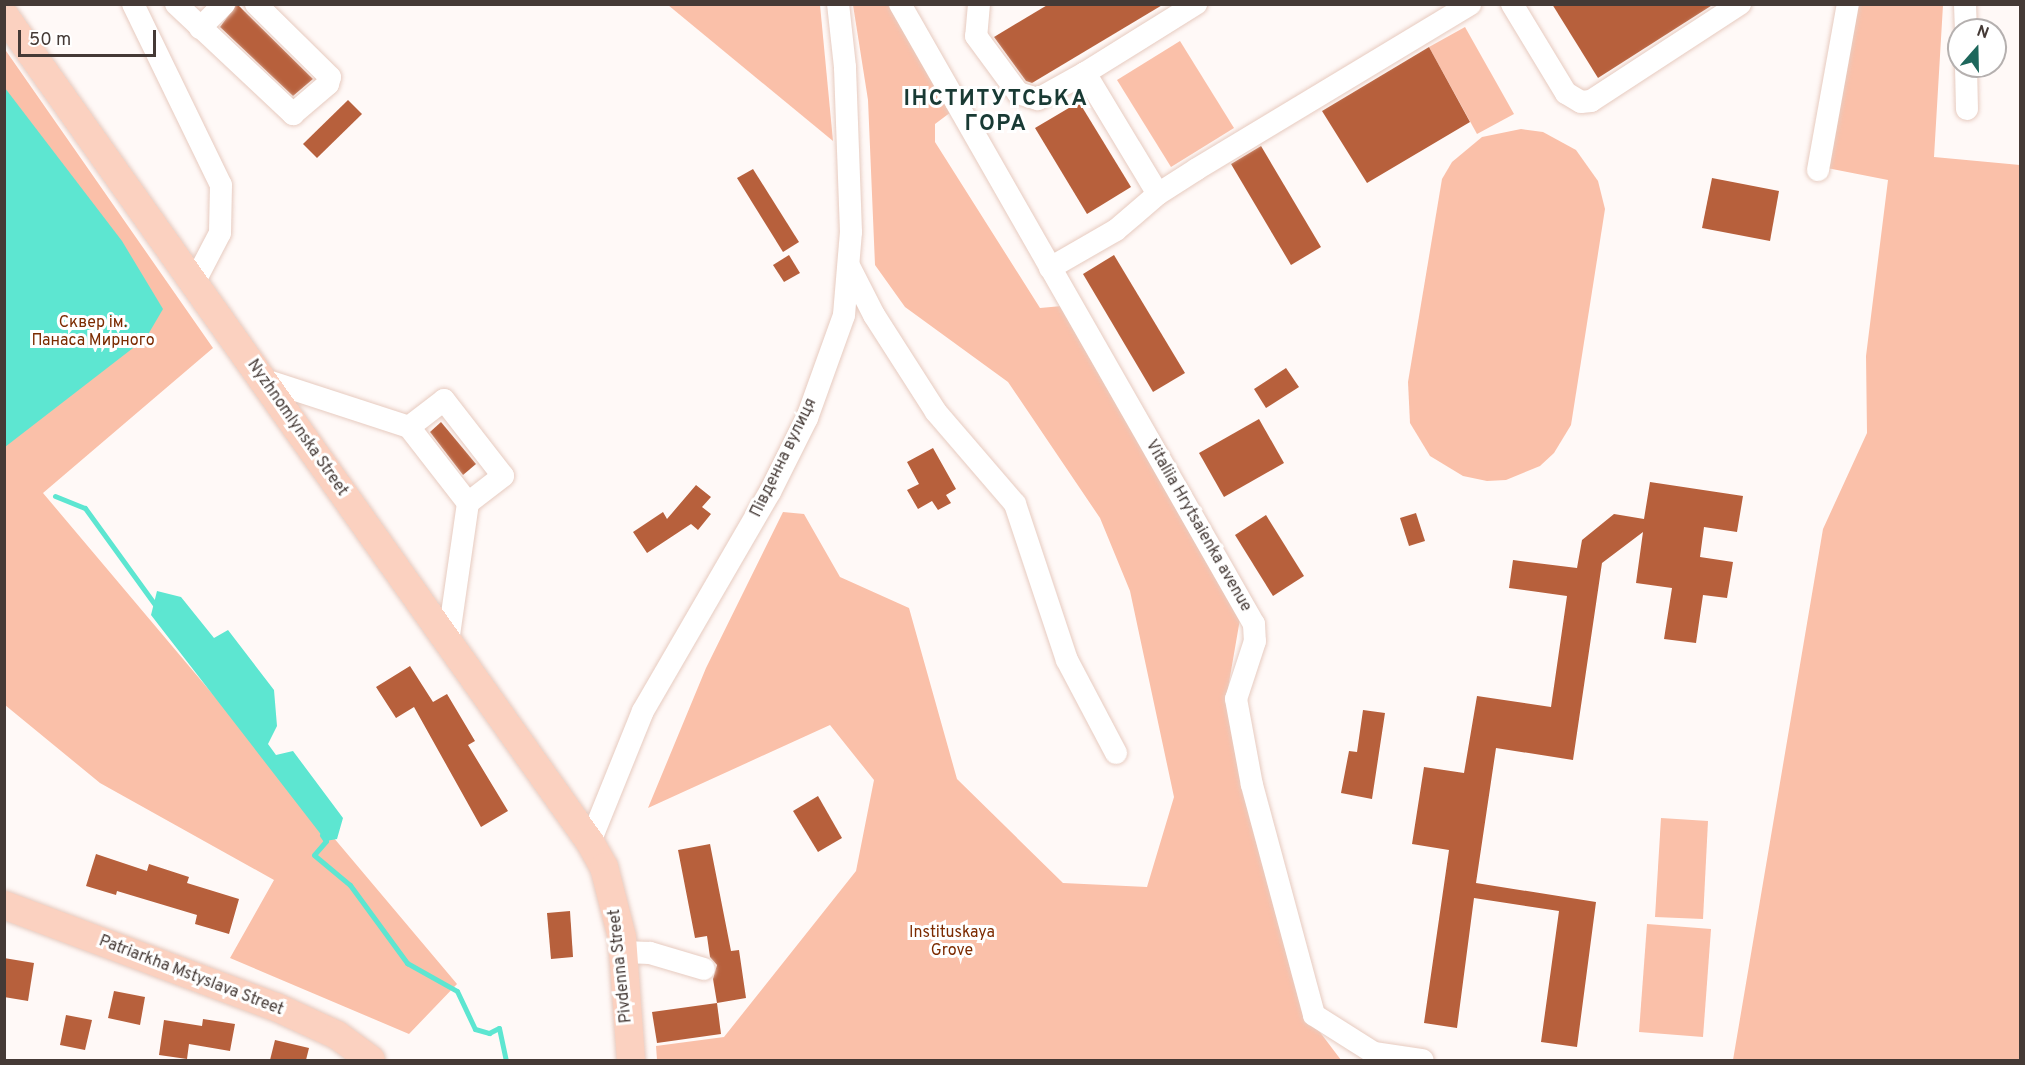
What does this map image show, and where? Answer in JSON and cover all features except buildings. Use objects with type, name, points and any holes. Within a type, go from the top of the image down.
[{"type":"main road","name":"Nyzhnomlynska Street","points":[[4,15],[590,842]]},
{"type":"main road","name":"Pivdenna Street","points":[[590,842],[613,892],[623,952],[631,1060]]},
{"type":"main road","name":"Patriarkha Mstyslava Street","points":[[4,904],[276,1007],[337,1035],[371,1060]]},
{"type":"street","points":[[133,4],[221,185],[220,233],[194,283]]},
{"type":"street","points":[[176,4],[285,111],[299,112],[328,84],[330,77],[256,4]]},
{"type":"street","points":[[200,28],[224,4]]},
{"type":"street","name":"Південна вулиця","points":[[590,842],[643,711],[764,502],[807,418],[844,315],[848,264],[845,67],[838,4]]},
{"type":"street","name":"Vitaliia Hrytsaienka avenue","points":[[900,4],[1254,624],[1255,641],[1236,699],[1252,784],[1314,1015],[1374,1053],[1422,1060]]},
{"type":"street","points":[[979,4],[976,36],[1018,93],[1038,99],[1085,73],[1196,4]]},
{"type":"street","points":[[1050,268],[1116,230],[1158,194],[1470,4]]},
{"type":"street","points":[[1512,4],[1566,93],[1581,102],[1591,101],[1740,4]]},
{"type":"street","points":[[1818,170],[1848,4]]},
{"type":"street","points":[[1085,73],[1158,194]]},
{"type":"street","points":[[1966,78],[1967,109]]},
{"type":"street","points":[[848,264],[874,315],[936,412],[1016,504],[1066,660],[1116,753]]},
{"type":"street","points":[[262,379],[409,427],[468,503]]},
{"type":"street","points":[[409,427],[444,400],[503,476],[468,503],[448,642]]},
{"type":"street","points":[[623,952],[650,953],[704,969]]},
{"type":"green space","points":[[668,5],[820,5],[833,141]]},
{"type":"green space","name":"Іnstituskaya Grove","points":[[853,5],[892,5],[951,112],[935,124],[935,142],[1040,308],[1062,306],[1240,619],[1226,700],[1307,1015],[1341,1060],[657,1060],[656,1046],[724,1037],[856,871],[874,780],[830,725],[648,808],[706,668],[783,512],[804,514],[840,577],[909,608],[957,779],[1063,883],[1147,887],[1174,797],[1130,591],[1100,518],[1008,382],[905,307],[875,265],[868,100]]},
{"type":"green space","points":[[1858,5],[1943,5],[1934,157],[2020,165],[2020,1060],[1733,1060],[1823,529],[1867,433],[1866,356],[1888,180],[1827,168]]},
{"type":"green space","points":[[1465,27],[1514,114],[1477,134],[1429,47]]},
{"type":"green space","points":[[1180,41],[1234,128],[1171,167],[1117,80]]},
{"type":"green space","name":"Сквер ім. Панаса Мирного","points":[[4,48],[213,348],[43,493],[457,984],[409,1034],[230,958],[274,880],[100,783],[5,705]]},
{"type":"green space","points":[[1521,129],[1543,132],[1576,150],[1598,181],[1605,209],[1571,425],[1554,453],[1540,466],[1506,480],[1487,481],[1463,476],[1430,456],[1410,423],[1408,382],[1442,179],[1452,162],[1482,137]]},
{"type":"green space","points":[[1661,818],[1708,821],[1703,919],[1655,917]]},
{"type":"green space","points":[[1647,924],[1711,929],[1703,1037],[1639,1032]]},
{"type":"shaded area","points":[[5,88],[122,241],[163,309],[146,338],[5,447]]},
{"type":"shaded area","points":[[157,591],[181,597],[214,638],[228,630],[274,690],[277,726],[268,744],[276,755],[293,751],[343,818],[337,839],[326,841],[151,615]]},
{"type":"waterway","points":[[55,496],[85,508],[158,609]]},
{"type":"waterway","points":[[322,835],[326,841],[314,855],[350,885],[407,963],[457,991],[475,1029],[489,1033],[499,1028],[506,1060]]},
{"type":"district","name":"ІНСТИТУТСЬКА ГОРА","points":[[996,112]]}]
